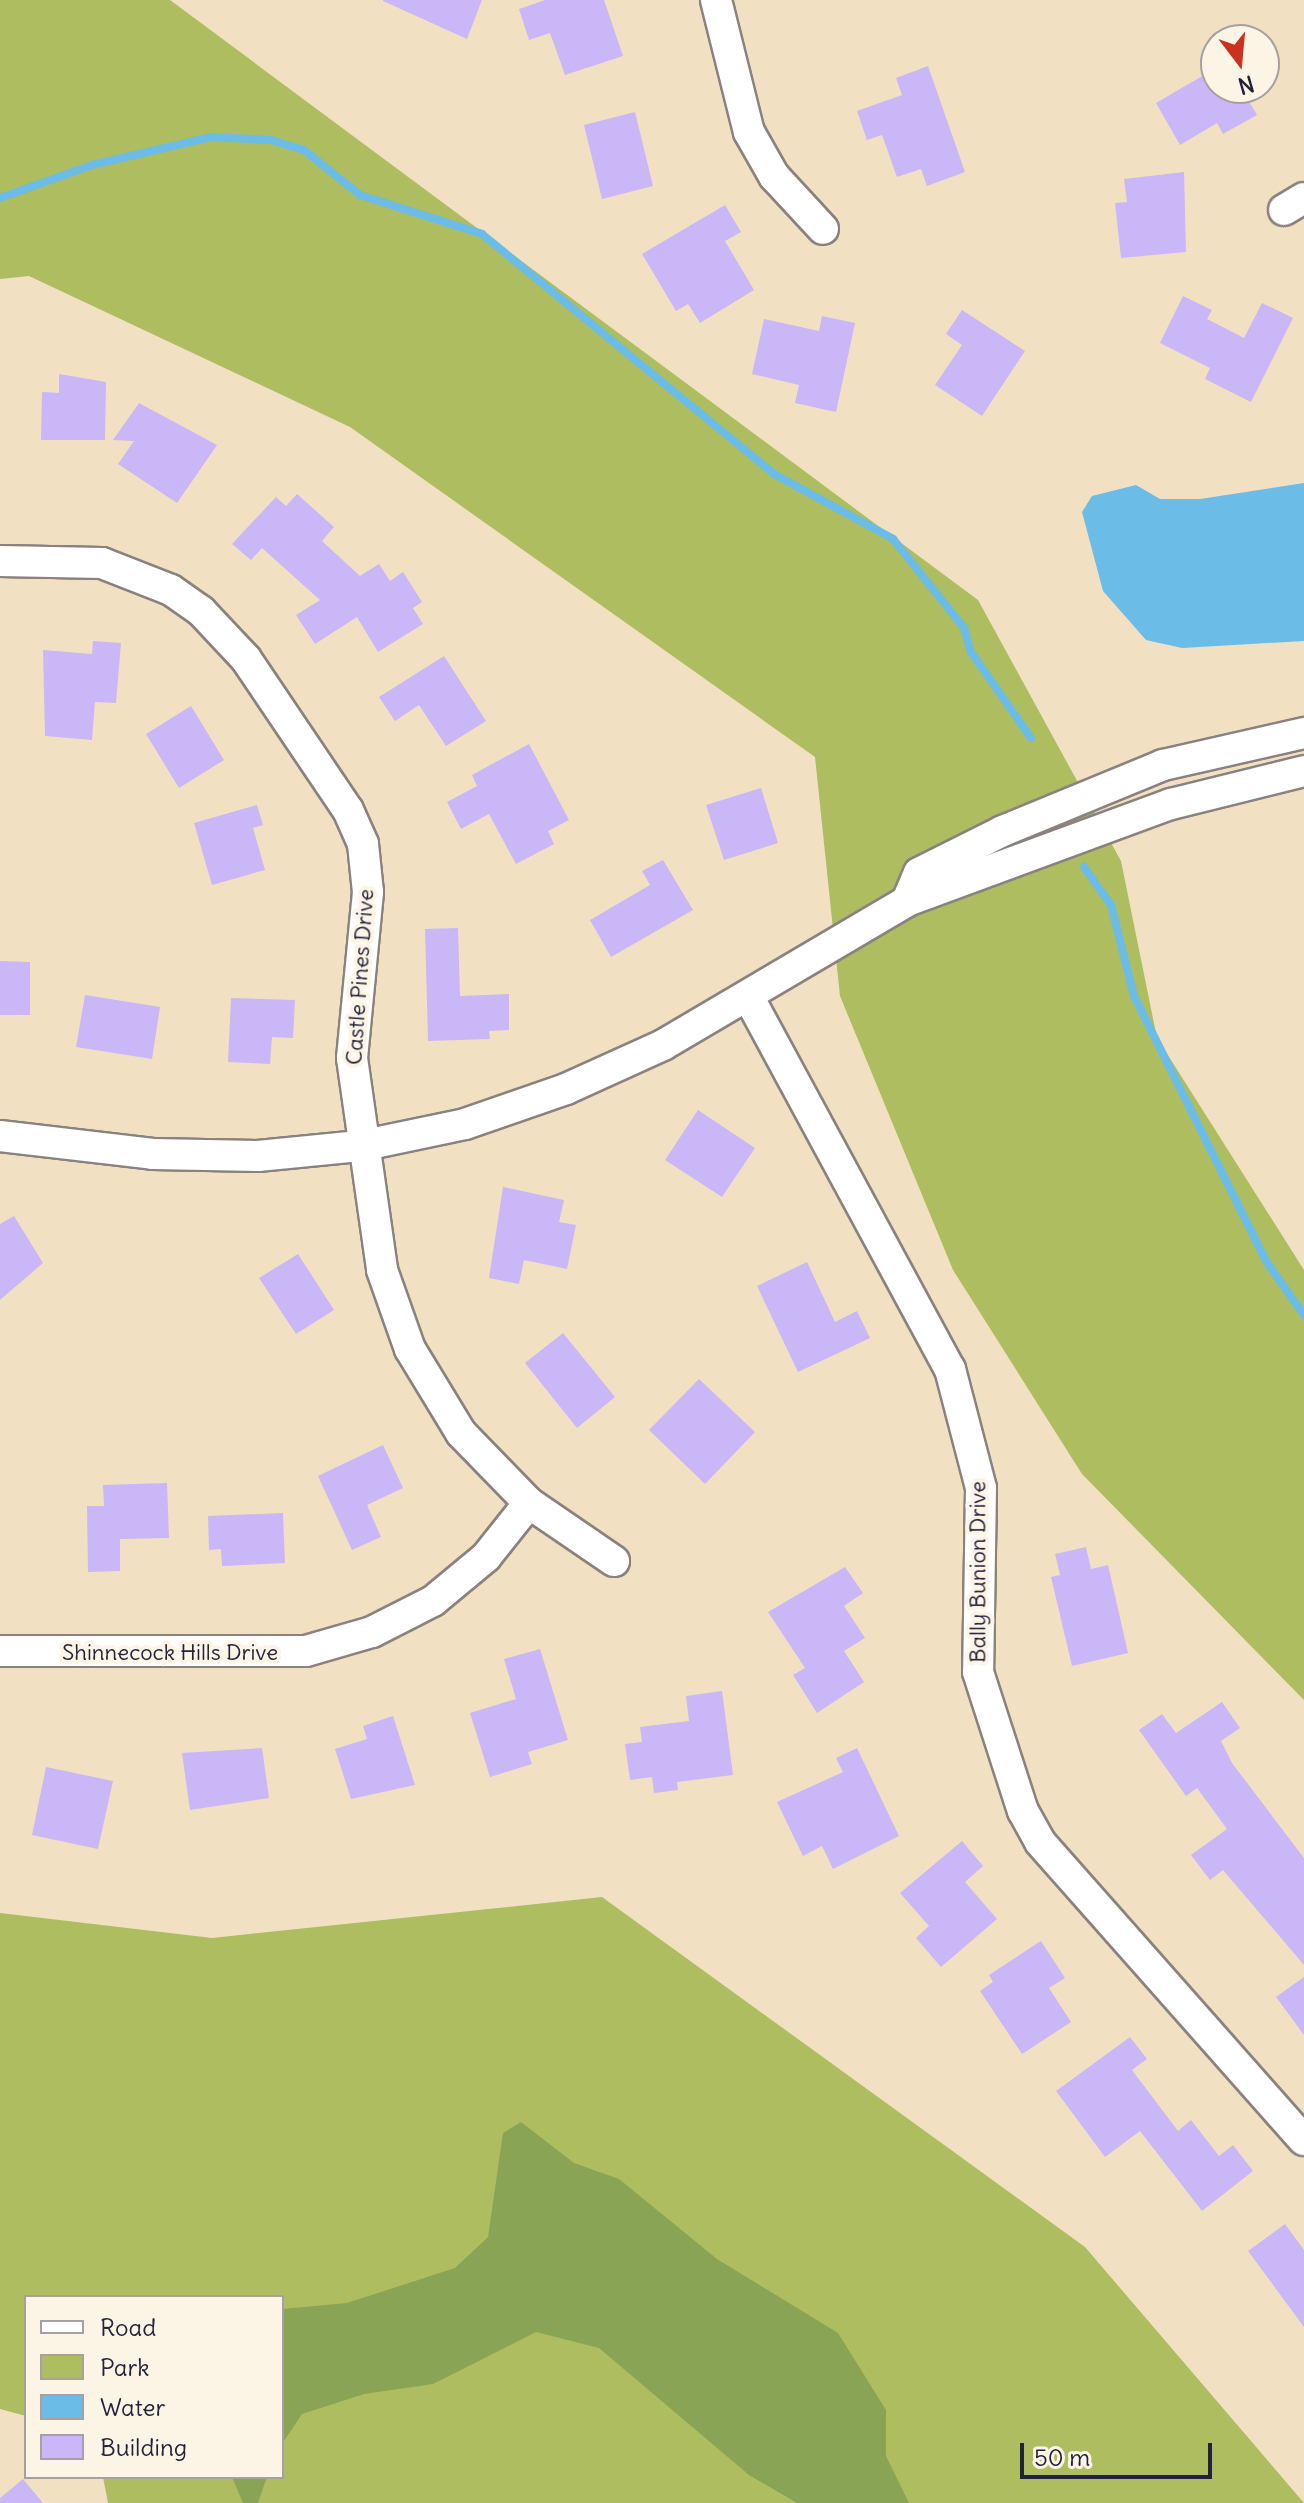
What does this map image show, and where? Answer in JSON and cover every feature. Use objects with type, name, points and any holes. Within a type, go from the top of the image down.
[{"type":"street","points":[[716,0],[749,132],[774,176],[823,229]]},
{"type":"street","name":"Castle Pines Drive","points":[[0,561],[102,563],[171,590],[201,611],[246,659],[348,810],[363,844],[368,892],[352,1058],[360,1146],[382,1270],[410,1349],[461,1433],[529,1503],[614,1561]]},
{"type":"street","points":[[907,901],[919,873],[1003,831],[1163,765],[1304,733]]},
{"type":"street","points":[[0,1136],[153,1154],[258,1156],[360,1146],[465,1124],[566,1089],[748,996],[907,901],[1171,804],[1304,771]]},
{"type":"street","name":"Bally Bunion Drive","points":[[748,996],[950,1369],[981,1488],[978,1672],[1023,1811],[1050,1854],[1304,2140]]},
{"type":"street","name":"Shinnecock Hills Drive","points":[[0,1651],[248,1656],[319,1648],[372,1632],[433,1601],[486,1557],[529,1503]]},
{"type":"green space","points":[[0,0],[170,0],[978,600],[1121,861],[1157,1038],[1304,1270],[1304,1700],[1082,1474],[953,1270],[840,996],[815,757],[350,427],[29,276],[0,279]]},
{"type":"green space","points":[[602,1897],[1085,2247],[1304,2503],[108,2503],[103,2479],[284,2479],[284,2295],[24,2295],[24,2415],[0,2409],[0,1913],[212,1938]]},
{"type":"green space","points":[[521,2122],[574,2163],[619,2179],[717,2259],[838,2333],[886,2410],[886,2456],[909,2503],[797,2503],[749,2475],[599,2348],[536,2332],[433,2384],[364,2394],[302,2414],[284,2441],[284,2309],[347,2303],[455,2268],[488,2237],[503,2133]]},
{"type":"green space","points":[[233,2479],[266,2479],[258,2503],[243,2503]]},
{"type":"water","points":[[1304,483],[1304,641],[1182,648],[1146,640],[1103,591],[1082,512],[1092,496],[1136,485],[1160,499],[1200,499]]},
{"type":"building","points":[[383,0],[482,0],[467,39],[383,1]]},
{"type":"building","points":[[545,0],[604,0],[623,56],[565,75],[550,33],[529,40],[519,9]]},
{"type":"building","points":[[928,66],[965,172],[927,186],[921,169],[897,177],[882,135],[867,140],[857,111],[902,95],[896,78]]},
{"type":"building","points":[[1200,77],[1200,104],[1250,104],[1257,115],[1223,134],[1217,123],[1180,145],[1156,103]]},
{"type":"building","points":[[635,112],[653,186],[602,199],[584,125]]},
{"type":"building","points":[[1184,172],[1186,252],[1121,258],[1115,203],[1127,202],[1124,179]]},
{"type":"building","points":[[725,205],[741,232],[725,241],[754,290],[700,323],[688,304],[676,311],[642,254]]},
{"type":"building","points":[[1183,296],[1212,310],[1207,319],[1244,338],[1262,303],[1293,318],[1251,402],[1205,379],[1210,368],[1160,343]]},
{"type":"building","points":[[962,310],[1025,351],[982,416],[935,385],[962,345],[946,334]]},
{"type":"building","points":[[822,316],[855,323],[836,412],[795,403],[799,385],[752,374],[764,319],[819,331]]},
{"type":"building","points":[[59,374],[106,382],[105,440],[41,440],[42,392],[59,393]]},
{"type":"building","points":[[139,403],[217,445],[177,503],[118,464],[134,441],[113,440]]},
{"type":"building","points":[[297,494],[334,527],[322,541],[360,576],[379,564],[390,581],[403,572],[422,602],[413,608],[423,624],[378,652],[357,617],[315,644],[296,615],[320,600],[262,548],[251,560],[232,544],[276,497],[286,506]]},
{"type":"building","points":[[93,641],[121,643],[116,703],[95,702],[92,740],[45,736],[43,650],[92,654]]},
{"type":"building","points":[[444,656],[486,721],[446,746],[419,705],[395,721],[379,697]]},
{"type":"building","points":[[191,706],[224,760],[179,788],[146,734]]},
{"type":"building","points":[[529,744],[569,820],[548,831],[554,844],[516,864],[489,814],[461,829],[447,802],[477,786],[472,775]]},
{"type":"building","points":[[761,788],[778,843],[724,860],[706,805]]},
{"type":"building","points":[[257,805],[263,825],[253,828],[265,870],[212,885],[194,823]]},
{"type":"building","points":[[663,860],[693,910],[611,957],[590,920],[650,885],[642,871]]},
{"type":"building","points":[[458,928],[460,996],[509,994],[509,1030],[489,1031],[490,1039],[428,1041],[425,929]]},
{"type":"building","points":[[0,961],[30,962],[30,1015],[0,1015]]},
{"type":"building","points":[[85,995],[160,1007],[152,1059],[76,1047]]},
{"type":"building","points":[[231,998],[295,1000],[293,1038],[272,1037],[270,1064],[228,1062]]},
{"type":"building","points":[[698,1110],[755,1148],[722,1197],[665,1160]]},
{"type":"building","points":[[503,1187],[564,1200],[559,1222],[576,1225],[567,1269],[524,1260],[519,1284],[489,1278]]},
{"type":"building","points":[[14,1216],[43,1263],[0,1300],[0,1224]]},
{"type":"building","points":[[298,1254],[334,1310],[296,1334],[259,1278]]},
{"type":"building","points":[[807,1262],[835,1322],[857,1311],[870,1338],[798,1372],[757,1286]]},
{"type":"building","points":[[563,1333],[615,1397],[577,1428],[525,1363]]},
{"type":"building","points":[[699,1379],[755,1432],[705,1484],[649,1430]]},
{"type":"building","points":[[383,1445],[403,1488],[367,1505],[381,1537],[352,1550],[318,1476]]},
{"type":"building","points":[[167,1483],[169,1538],[120,1539],[120,1571],[88,1572],[87,1506],[104,1506],[103,1485]]},
{"type":"building","points":[[283,1513],[285,1563],[222,1566],[221,1549],[209,1550],[208,1516]]},
{"type":"building","points":[[1086,1547],[1091,1569],[1108,1565],[1128,1653],[1072,1666],[1051,1577],[1060,1575],[1055,1554]]},
{"type":"building","points":[[845,1567],[863,1593],[844,1606],[865,1638],[844,1651],[864,1682],[817,1713],[793,1675],[805,1668],[768,1612]]},
{"type":"building","points":[[540,1649],[568,1740],[528,1752],[532,1764],[490,1777],[470,1713],[516,1699],[504,1659]]},
{"type":"building","points":[[722,1691],[733,1775],[677,1782],[678,1790],[654,1793],[652,1777],[630,1780],[625,1744],[642,1742],[640,1727],[689,1721],[686,1696]]},
{"type":"building","points":[[1222,1702],[1240,1728],[1221,1741],[1232,1763],[1304,1858],[1304,1965],[1223,1870],[1210,1880],[1191,1855],[1227,1829],[1197,1788],[1186,1796],[1139,1730],[1162,1714],[1176,1733]]},
{"type":"building","points":[[393,1716],[415,1785],[351,1799],[335,1749],[367,1739],[363,1726]]},
{"type":"building","points":[[262,1748],[269,1798],[190,1810],[182,1753]]},
{"type":"building","points":[[857,1748],[899,1836],[833,1869],[822,1846],[803,1856],[777,1802],[843,1772],[836,1758]]},
{"type":"building","points":[[46,1767],[113,1781],[98,1849],[32,1835]]},
{"type":"building","points":[[962,1841],[983,1866],[965,1882],[997,1919],[941,1967],[916,1938],[929,1926],[900,1893]]},
{"type":"building","points":[[1041,1941],[1065,1978],[1049,1988],[1071,2022],[1022,2054],[980,1991],[993,1982],[989,1975]]},
{"type":"building","points":[[1304,1977],[1304,2035],[1276,1997]]},
{"type":"building","points":[[1130,2037],[1147,2059],[1132,2070],[1178,2131],[1191,2120],[1219,2156],[1233,2145],[1253,2171],[1202,2211],[1140,2131],[1105,2157],[1056,2091]]},
{"type":"building","points":[[1285,2224],[1304,2250],[1304,2327],[1248,2251]]},
{"type":"building","points":[[23,2479],[43,2503],[0,2503],[0,2498]]},
{"type":"waterway","points":[[0,198],[92,165],[211,137],[271,140],[304,150],[360,195],[482,234],[774,474],[893,539],[964,628],[971,652],[1031,738]]},
{"type":"waterway","points":[[1084,867],[1111,905],[1134,996],[1266,1261],[1304,1315]]}]
